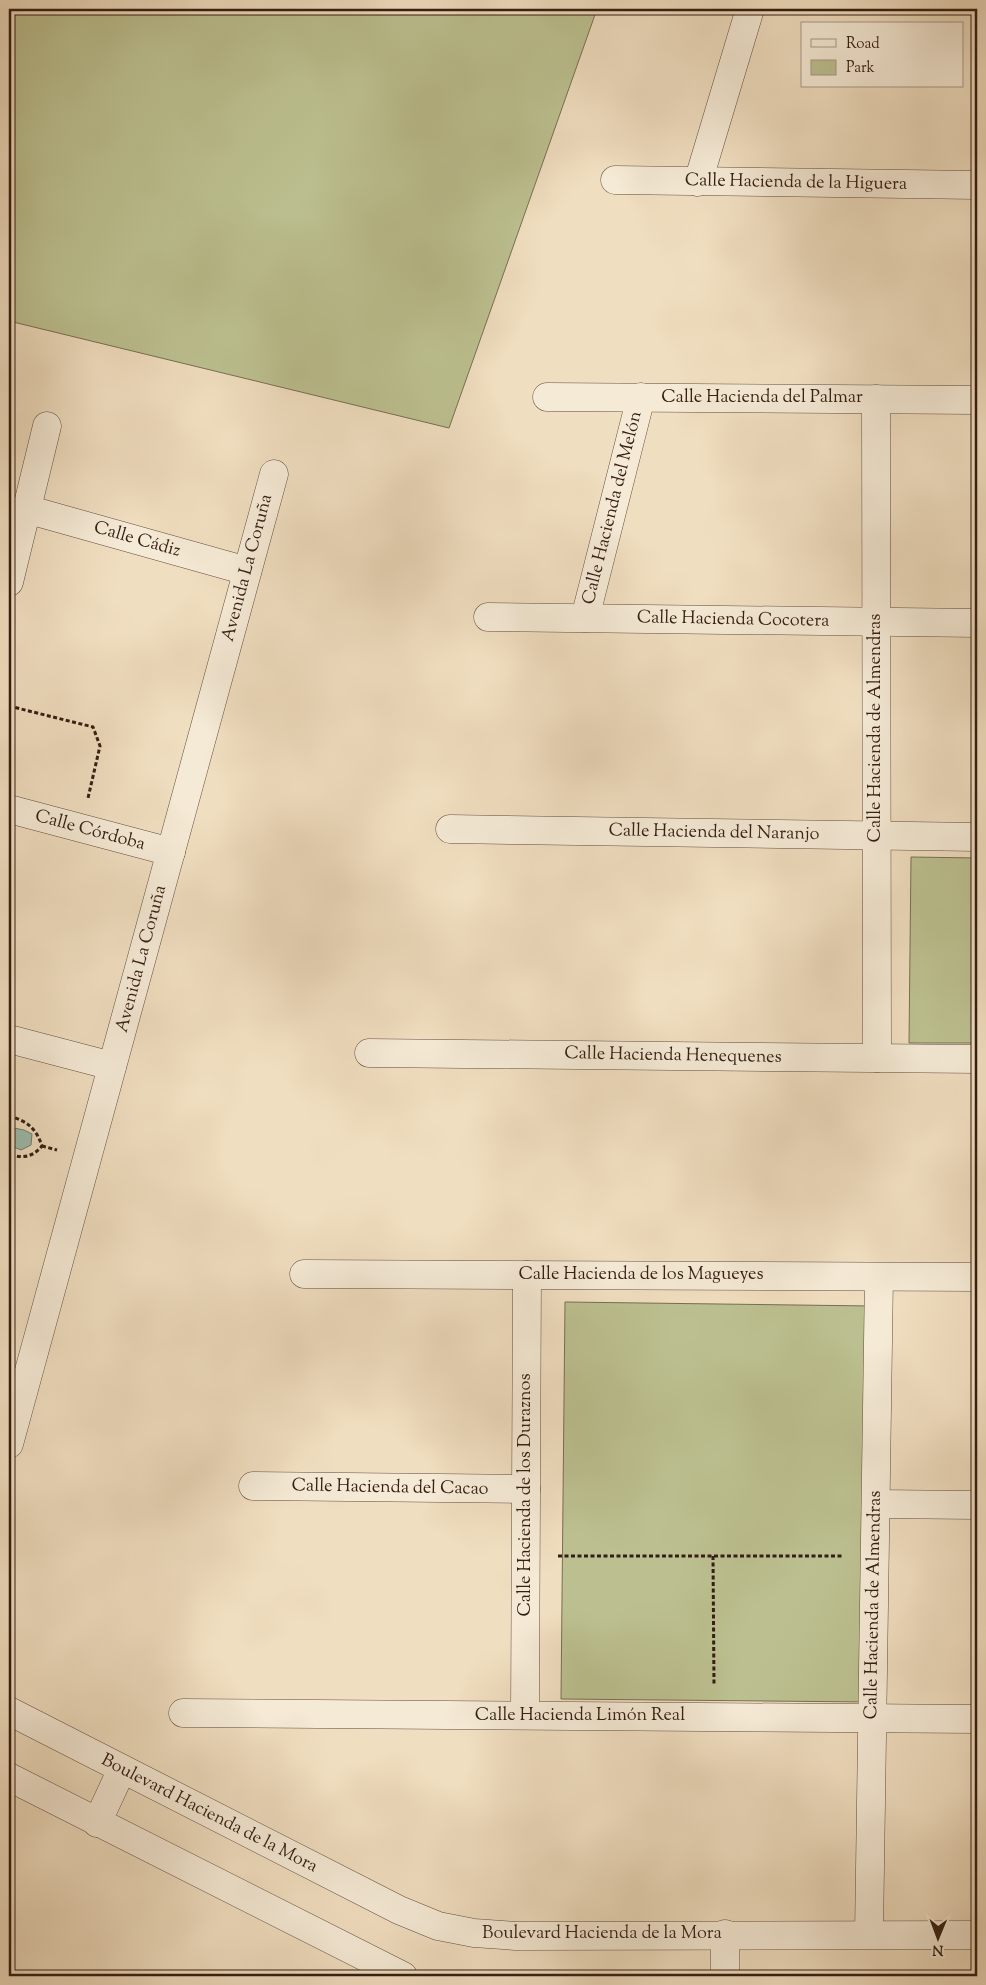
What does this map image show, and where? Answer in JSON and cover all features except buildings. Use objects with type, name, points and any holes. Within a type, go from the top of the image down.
[{"type":"street","points":[[698,182],[750,9]]},
{"type":"street","name":"Calle Hacienda de la Higuera","points":[[615,180],[977,185]]},
{"type":"street","name":"Calle Hacienda del Palmar","points":[[547,397],[977,400]]},
{"type":"street","name":"Calle Hacienda del Melón","points":[[585,618],[641,397]]},
{"type":"street","name":"Calle Hacienda de Almendras","points":[[876,399],[877,1058]]},
{"type":"street","points":[[9,582],[47,426]]},
{"type":"street","name":"Avenida La Coruña","points":[[9,1444],[20,1354],[112,1066],[274,474]]},
{"type":"street","name":"Calle Cádiz","points":[[26,509],[247,570]]},
{"type":"street","name":"Calle Hacienda Cocotera","points":[[488,617],[977,623]]},
{"type":"street","name":"Calle Córdoba","points":[[9,809],[171,852]]},
{"type":"street","name":"Calle Hacienda del Naranjo","points":[[450,829],[977,837]]},
{"type":"street","points":[[9,1039],[112,1066]]},
{"type":"street","name":"Calle Hacienda Henequenes","points":[[369,1053],[977,1059]]},
{"type":"street","name":"Calle Hacienda de los Magueyes","points":[[304,1274],[977,1277]]},
{"type":"street","name":"Calle Hacienda de los Duraznos","points":[[525,1715],[527,1275]]},
{"type":"street","name":"Calle Hacienda de Almendras","points":[[869,1934],[879,1277]]},
{"type":"street","name":"Calle Hacienda del Cacao","points":[[253,1486],[526,1489]]},
{"type":"street","points":[[876,1504],[977,1505]]},
{"type":"street","name":"Boulevard Hacienda de la Mora","points":[[9,1711],[399,1910],[438,1926],[474,1933],[516,1936],[724,1934],[977,1935]]},
{"type":"street","name":"Calle Hacienda Limón Real","points":[[183,1713],[977,1719]]},
{"type":"street","points":[[97,1823],[122,1770]]},
{"type":"street","points":[[9,1778],[403,1976]]},
{"type":"street","points":[[724,1934],[725,1976]]},
{"type":"path","points":[[9,706],[93,727],[100,746],[82,828]]},
{"type":"path","points":[[9,1116],[23,1120],[38,1131],[42,1146],[36,1153],[19,1158],[9,1154]]},
{"type":"path","points":[[526,1556],[875,1556]]},
{"type":"path","points":[[713,1556],[714,1717]]},
{"type":"green space","points":[[9,9],[597,9],[449,428],[9,321]]},
{"type":"green space","points":[[911,857],[977,858],[977,1043],[909,1043]]},
{"type":"green space","points":[[565,1302],[872,1306],[868,1702],[561,1699]]},
{"type":"shaded area","points":[[9,1127],[32,1134],[31,1145],[21,1150],[9,1145]]}]
